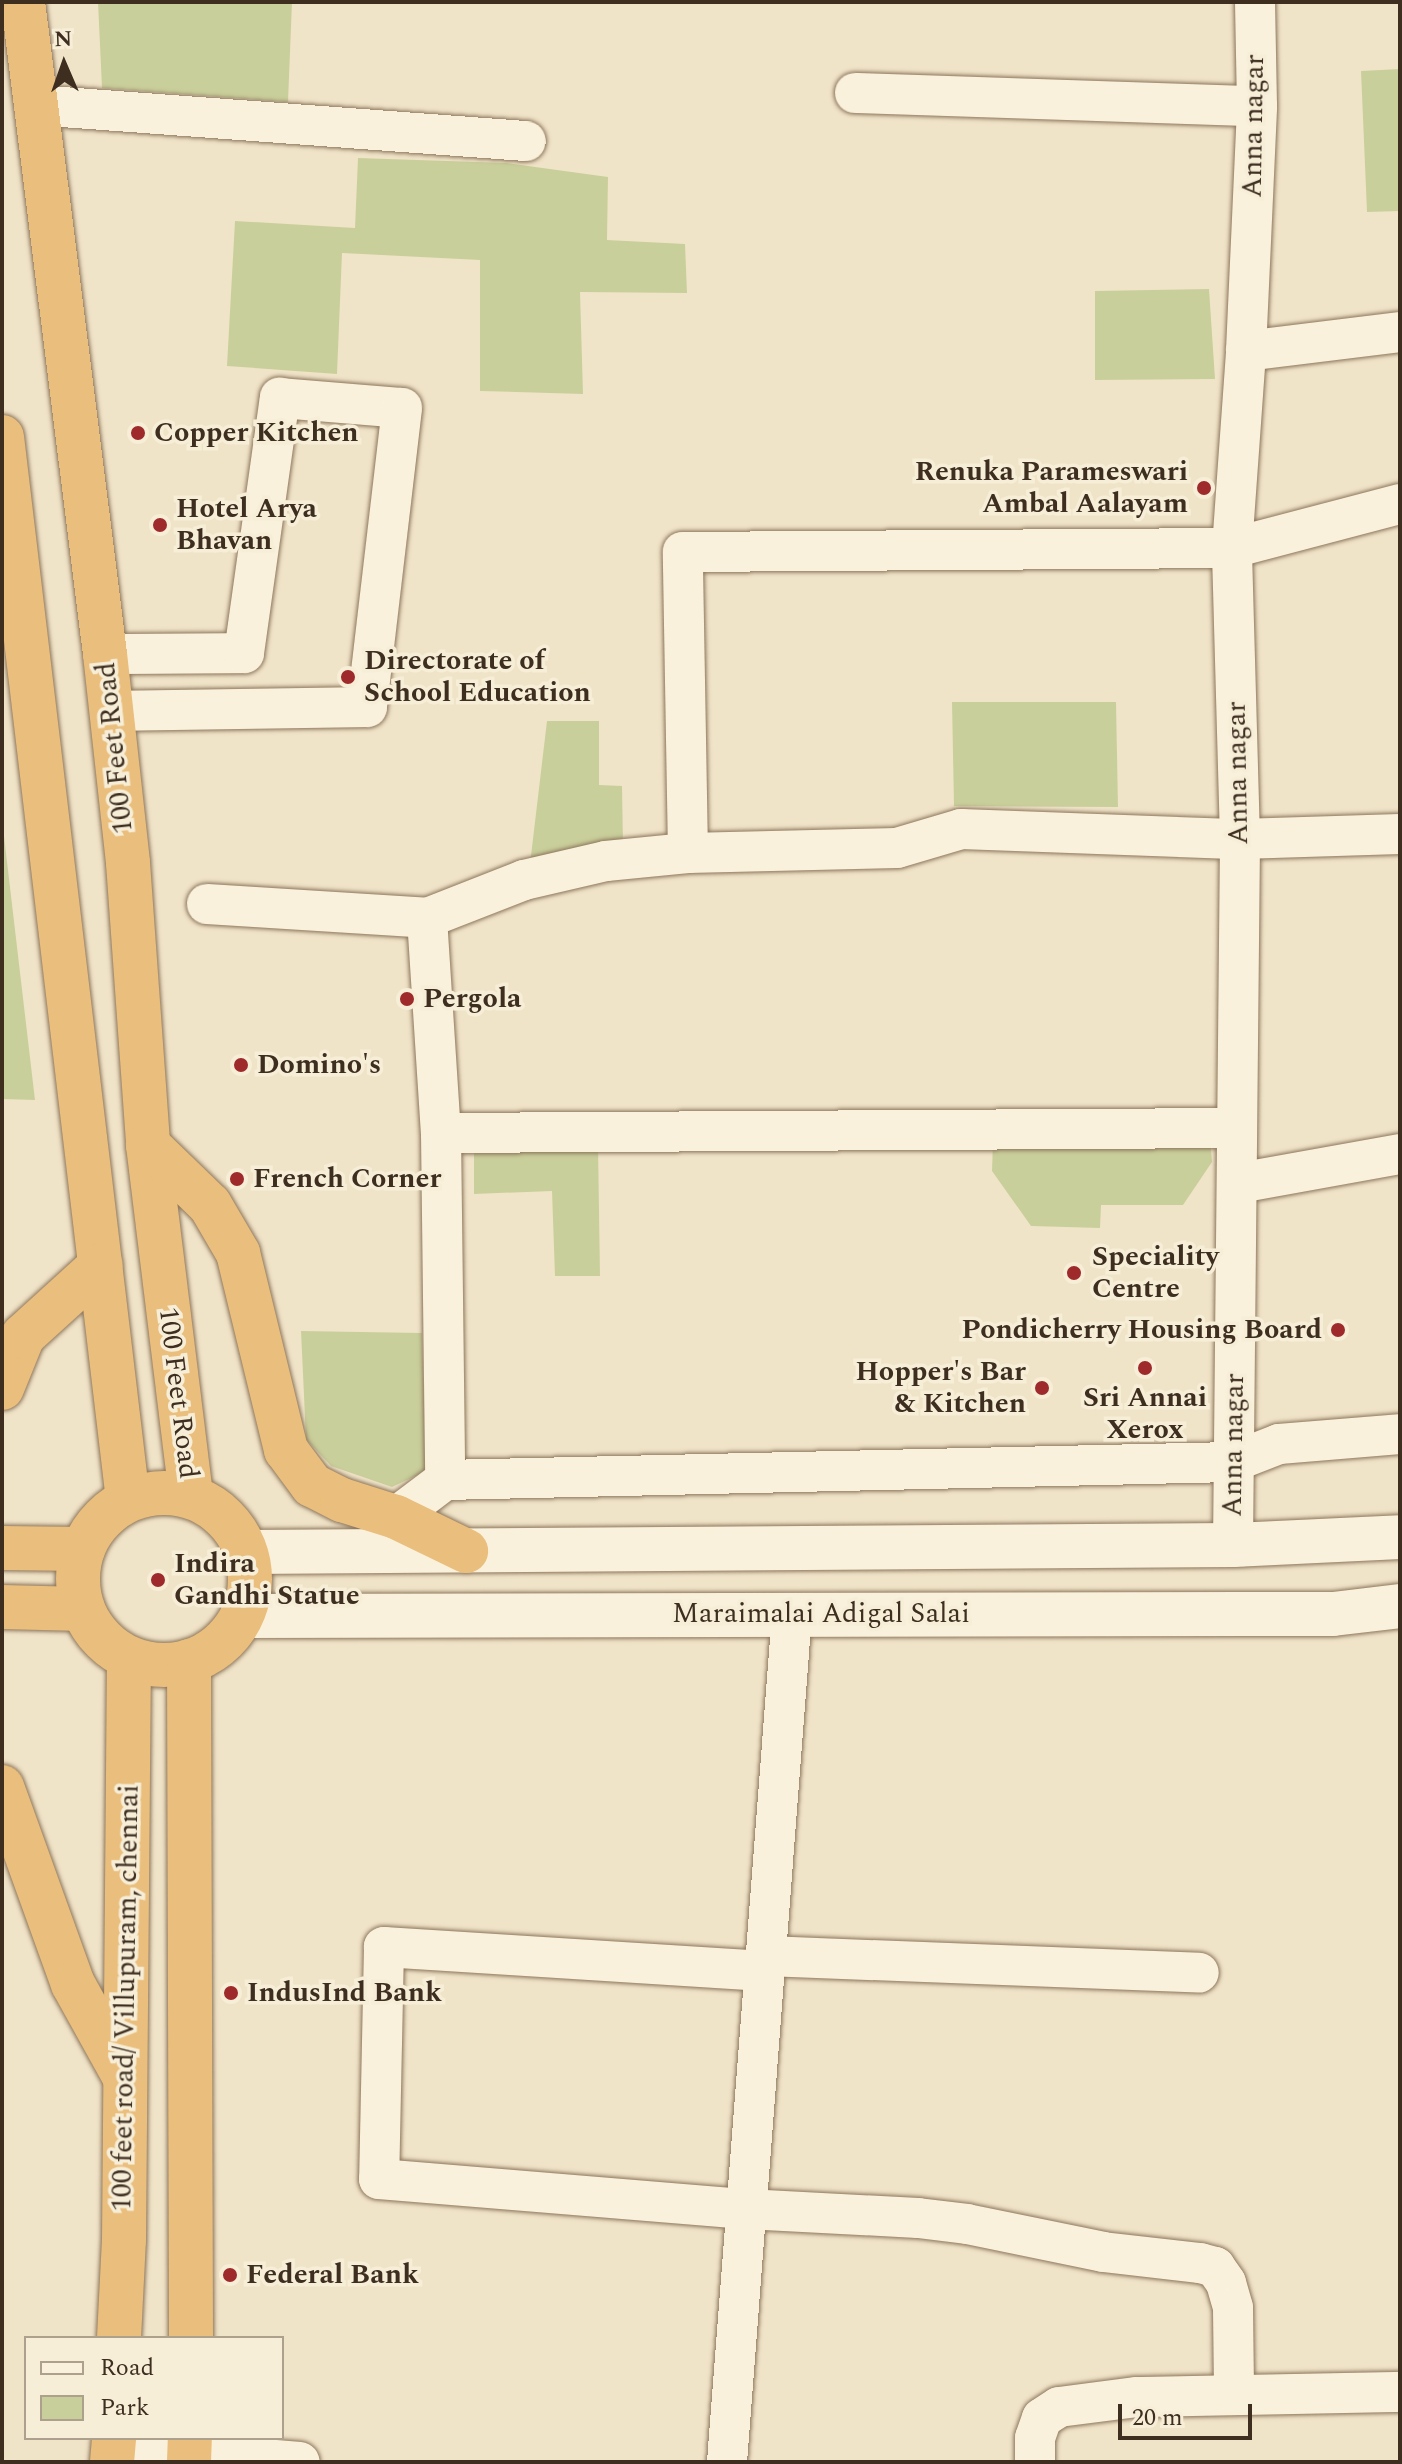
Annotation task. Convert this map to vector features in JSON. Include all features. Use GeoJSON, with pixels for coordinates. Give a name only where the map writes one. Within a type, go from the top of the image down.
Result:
{"type":"FeatureCollection","features":[{"type":"Feature","properties":{"kind":"highway","name":"100 Feet Road"},"geometry":{"type":"LineString","coordinates":[[23,2],[105,654],[128,863],[148,1145],[191,1496]]}},
{"type":"Feature","properties":{"kind":"highway"},"geometry":{"type":"LineString","coordinates":[[2,437],[128,1500]]}},
{"type":"Feature","properties":{"kind":"highway"},"geometry":{"type":"LineString","coordinates":[[148,1145],[210,1205],[238,1253],[286,1450],[312,1485],[342,1500],[396,1517],[466,1551]]}},
{"type":"Feature","properties":{"kind":"highway"},"geometry":{"type":"LineString","coordinates":[[2,1388],[23,1336],[101,1265]]}},
{"type":"Feature","properties":{"kind":"highway"},"geometry":{"type":"LineString","coordinates":[[159,1493],[191,1496],[226,1518],[247,1552],[251,1574],[250,1596],[242,1616],[220,1644],[189,1661],[169,1665],[129,1658],[109,1646],[93,1629],[83,1609],[77,1589],[83,1549],[93,1529],[108,1512],[128,1500],[159,1493]]}},
{"type":"Feature","properties":{"kind":"highway"},"geometry":{"type":"LineString","coordinates":[[2,1548],[83,1549]]}},
{"type":"Feature","properties":{"kind":"highway"},"geometry":{"type":"LineString","coordinates":[[2,1607],[83,1609]]}},
{"type":"Feature","properties":{"kind":"highway","name":"100 feet road/ Villupuram, chennai"},"geometry":{"type":"LineString","coordinates":[[119,2336],[129,1658]]}},
{"type":"Feature","properties":{"kind":"highway"},"geometry":{"type":"LineString","coordinates":[[189,1661],[191,2336]]}},
{"type":"Feature","properties":{"kind":"highway"},"geometry":{"type":"LineString","coordinates":[[2,1787],[73,1984],[125,2078]]}},
{"type":"Feature","properties":{"kind":"highway"},"geometry":{"type":"LineString","coordinates":[[112,2462],[114,2440]]}},
{"type":"Feature","properties":{"kind":"main road"},"geometry":{"type":"LineString","coordinates":[[247,1552],[1233,1545],[1400,1537]]}},
{"type":"Feature","properties":{"kind":"main road","name":"Maraimalai Adigal Salai"},"geometry":{"type":"LineString","coordinates":[[242,1616],[1333,1614],[1400,1606]]}},
{"type":"Feature","properties":{"kind":"street","name":"Anna nagar"},"geometry":{"type":"LineString","coordinates":[[1233,1545],[1239,1183],[1240,839],[1232,548],[1246,351],[1257,106],[1255,2]]}},
{"type":"Feature","properties":{"kind":"street"},"geometry":{"type":"LineString","coordinates":[[855,93],[1257,106]]}},
{"type":"Feature","properties":{"kind":"street"},"geometry":{"type":"LineString","coordinates":[[35,105],[526,141]]}},
{"type":"Feature","properties":{"kind":"street"},"geometry":{"type":"LineString","coordinates":[[1246,351],[1400,332]]}},
{"type":"Feature","properties":{"kind":"street"},"geometry":{"type":"LineString","coordinates":[[105,654],[244,653],[280,398],[402,408],[367,707],[111,711]]}},
{"type":"Feature","properties":{"kind":"street"},"geometry":{"type":"LineString","coordinates":[[688,853],[683,552],[1232,548],[1400,504]]}},
{"type":"Feature","properties":{"kind":"street"},"geometry":{"type":"LineString","coordinates":[[207,904],[427,918],[524,880],[606,861],[688,853],[897,848],[961,829],[1240,839],[1400,834]]}},
{"type":"Feature","properties":{"kind":"street"},"geometry":{"type":"LineString","coordinates":[[427,918],[441,1133],[445,1480]]}},
{"type":"Feature","properties":{"kind":"street"},"geometry":{"type":"LineString","coordinates":[[441,1133],[1237,1128]]}},
{"type":"Feature","properties":{"kind":"street"},"geometry":{"type":"LineString","coordinates":[[1239,1183],[1400,1154]]}},
{"type":"Feature","properties":{"kind":"street"},"geometry":{"type":"LineString","coordinates":[[396,1517],[445,1480],[1233,1462],[1279,1444],[1400,1434]]}},
{"type":"Feature","properties":{"kind":"street"},"geometry":{"type":"LineString","coordinates":[[727,2462],[792,1614]]}},
{"type":"Feature","properties":{"kind":"street"},"geometry":{"type":"LineString","coordinates":[[1199,1973],[765,1963],[384,1947],[379,2179],[967,2224],[1103,2252],[1215,2267],[1226,2283],[1233,2308],[1234,2395]]}},
{"type":"Feature","properties":{"kind":"street"},"geometry":{"type":"LineString","coordinates":[[1035,2462],[1035,2438],[1042,2418],[1059,2407],[1137,2397],[1400,2392]]}},
{"type":"Feature","properties":{"kind":"street"},"geometry":{"type":"LineString","coordinates":[[112,2462],[189,2451],[300,2462]]}},
{"type":"Feature","properties":{"kind":"green space"},"geometry":{"type":"Polygon","coordinates":[[[98,2],[292,2],[288,102],[102,88],[98,2]]]}},
{"type":"Feature","properties":{"kind":"green space"},"geometry":{"type":"Polygon","coordinates":[[[1400,69],[1400,211],[1367,212],[1361,71],[1400,69]]]}},
{"type":"Feature","properties":{"kind":"green space"},"geometry":{"type":"Polygon","coordinates":[[[358,158],[506,163],[608,177],[607,240],[685,244],[687,293],[580,292],[583,394],[480,391],[480,260],[342,253],[337,374],[227,366],[235,221],[355,228],[358,158]]]}},
{"type":"Feature","properties":{"kind":"green space"},"geometry":{"type":"Polygon","coordinates":[[[1209,289],[1215,379],[1095,380],[1095,291],[1209,289]]]}},
{"type":"Feature","properties":{"kind":"green space"},"geometry":{"type":"Polygon","coordinates":[[[952,702],[1116,702],[1118,807],[954,806],[952,702]]]}},
{"type":"Feature","properties":{"kind":"green space"},"geometry":{"type":"Polygon","coordinates":[[[547,721],[599,721],[599,785],[622,786],[623,845],[530,864],[547,721]]]}},
{"type":"Feature","properties":{"kind":"green space"},"geometry":{"type":"Polygon","coordinates":[[[2,819],[35,1100],[2,1099],[2,819]]]}},
{"type":"Feature","properties":{"kind":"green space"},"geometry":{"type":"Polygon","coordinates":[[[1210,1137],[1212,1162],[1183,1205],[1101,1205],[1100,1228],[1031,1226],[992,1171],[993,1141],[1210,1137]]]}},
{"type":"Feature","properties":{"kind":"green space"},"geometry":{"type":"Polygon","coordinates":[[[598,1144],[600,1276],[555,1276],[552,1191],[474,1194],[474,1146],[598,1144]]]}},
{"type":"Feature","properties":{"kind":"green space"},"geometry":{"type":"Polygon","coordinates":[[[301,1331],[422,1333],[426,1471],[392,1487],[331,1466],[306,1439],[301,1331]]]}},
{"type":"Feature","properties":{"kind":"place","name":"Copper Kitchen"},"geometry":{"type":"Point","coordinates":[138,433]}},
{"type":"Feature","properties":{"kind":"place","name":"Renuka Parameswari Ambal Aalayam"},"geometry":{"type":"Point","coordinates":[1204,488]}},
{"type":"Feature","properties":{"kind":"place","name":"Hotel Arya Bhavan"},"geometry":{"type":"Point","coordinates":[160,525]}},
{"type":"Feature","properties":{"kind":"place","name":"Directorate of School Education"},"geometry":{"type":"Point","coordinates":[348,677]}},
{"type":"Feature","properties":{"kind":"place","name":"Pergola"},"geometry":{"type":"Point","coordinates":[407,999]}},
{"type":"Feature","properties":{"kind":"place","name":"Domino's"},"geometry":{"type":"Point","coordinates":[241,1065]}},
{"type":"Feature","properties":{"kind":"place","name":"French Corner"},"geometry":{"type":"Point","coordinates":[237,1179]}},
{"type":"Feature","properties":{"kind":"place","name":"Speciality Centre"},"geometry":{"type":"Point","coordinates":[1074,1273]}},
{"type":"Feature","properties":{"kind":"place","name":"Pondicherry Housing Board"},"geometry":{"type":"Point","coordinates":[1338,1330]}},
{"type":"Feature","properties":{"kind":"place","name":"Sri Annai Xerox"},"geometry":{"type":"Point","coordinates":[1145,1368]}},
{"type":"Feature","properties":{"kind":"place","name":"Hopper's Bar & Kitchen"},"geometry":{"type":"Point","coordinates":[1042,1388]}},
{"type":"Feature","properties":{"kind":"place","name":"Indira Gandhi Statue"},"geometry":{"type":"Point","coordinates":[158,1580]}},
{"type":"Feature","properties":{"kind":"place","name":"IndusInd Bank"},"geometry":{"type":"Point","coordinates":[231,1993]}},
{"type":"Feature","properties":{"kind":"place","name":"Federal Bank"},"geometry":{"type":"Point","coordinates":[230,2275]}}]}
